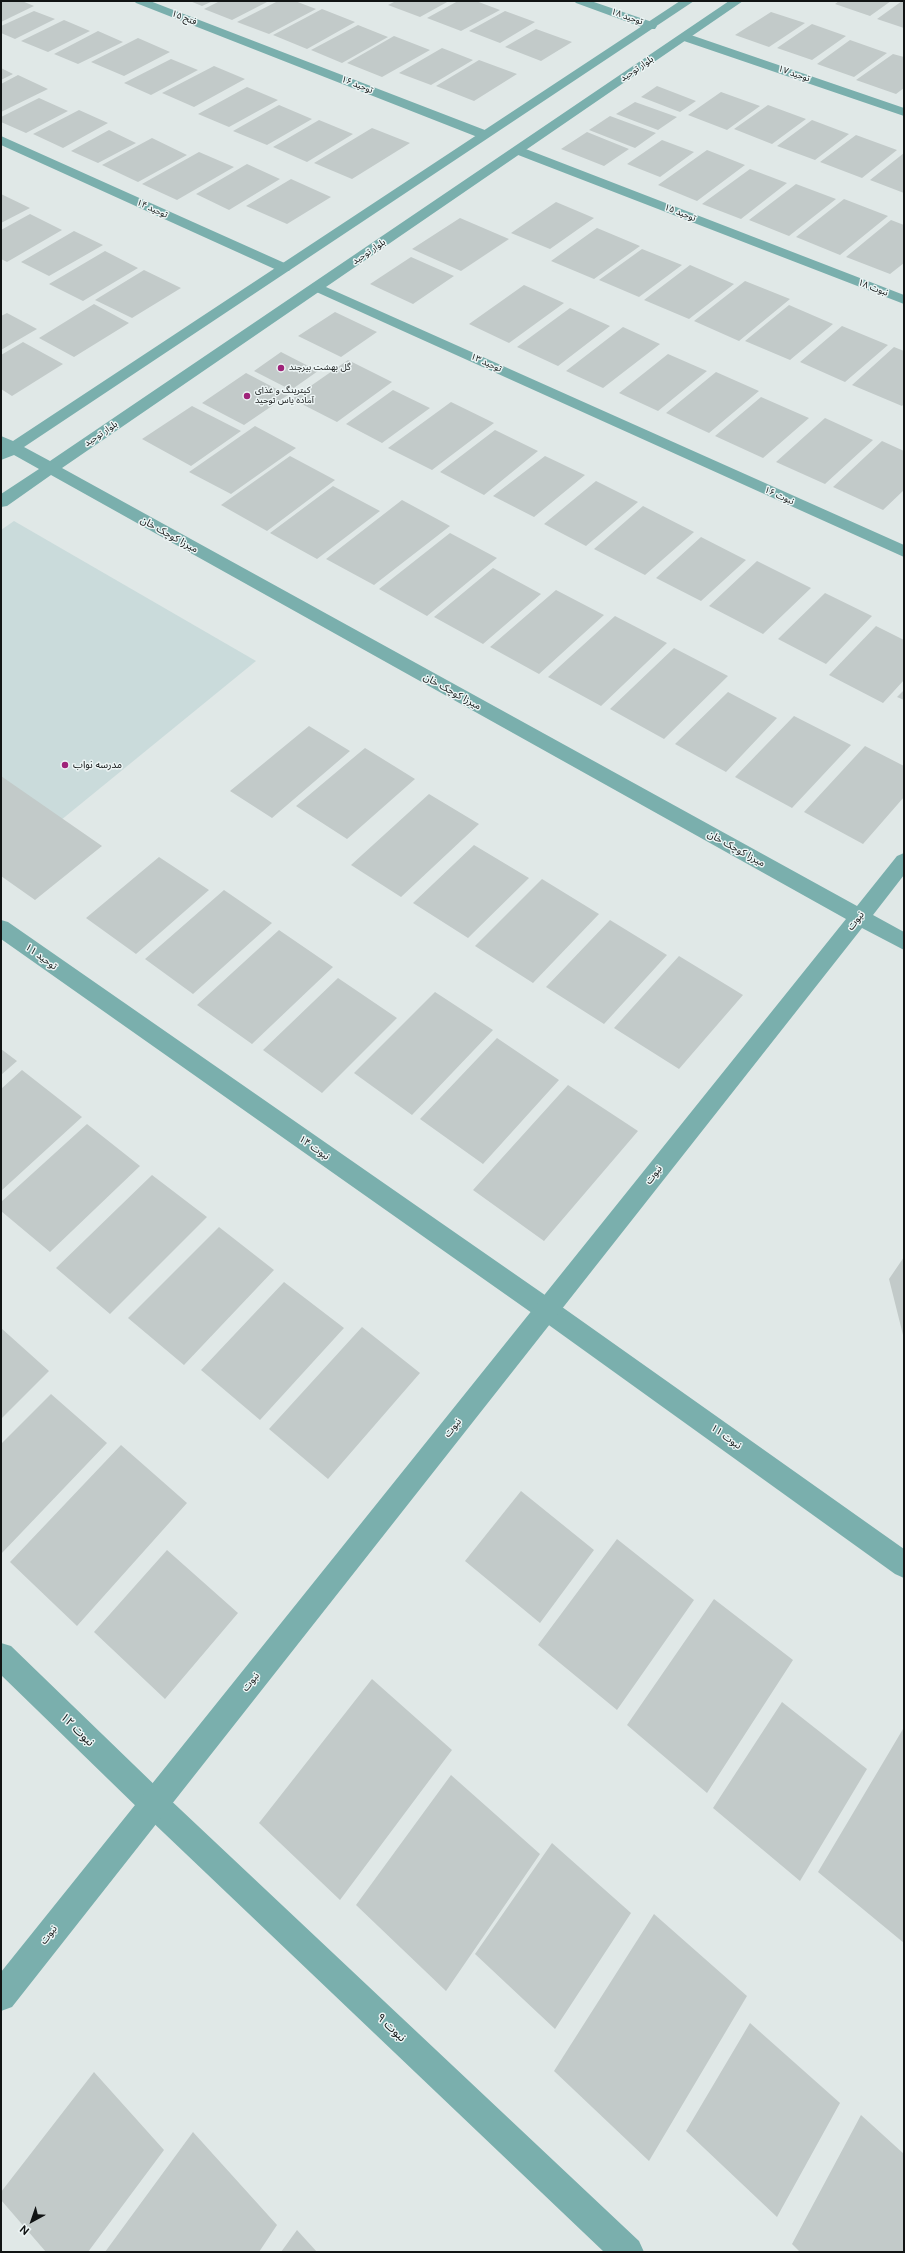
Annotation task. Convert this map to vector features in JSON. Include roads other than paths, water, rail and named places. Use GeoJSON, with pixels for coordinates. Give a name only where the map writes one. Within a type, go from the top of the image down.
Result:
{"type":"FeatureCollection","features":[{"type":"Feature","properties":{"kind":"street","name":"فتح ۱۵"},"geometry":{"type":"LineString","coordinates":[[140,1],[228,36]]}},
{"type":"Feature","properties":{"kind":"street","name":"توحید ۱۸"},"geometry":{"type":"LineString","coordinates":[[580,1],[651,26]]}},
{"type":"Feature","properties":{"kind":"street"},"geometry":{"type":"LineString","coordinates":[[5,448],[284,268],[688,1]]}},
{"type":"Feature","properties":{"kind":"street","name":"بلوار توحید"},"geometry":{"type":"LineString","coordinates":[[1,502],[737,1]]}},
{"type":"Feature","properties":{"kind":"street","name":"توحید ۱۶"},"geometry":{"type":"LineString","coordinates":[[228,36],[485,135]]}},
{"type":"Feature","properties":{"kind":"street","name":"توحید ۱۷"},"geometry":{"type":"LineString","coordinates":[[684,37],[904,112]]}},
{"type":"Feature","properties":{"kind":"street","name":"توحید ۱۴"},"geometry":{"type":"LineString","coordinates":[[1,140],[284,268]]}},
{"type":"Feature","properties":{"kind":"street","name":"توحید ۱۵"},"geometry":{"type":"LineString","coordinates":[[518,150],[842,276]]}},
{"type":"Feature","properties":{"kind":"street","name":"نبوت ۱۸"},"geometry":{"type":"LineString","coordinates":[[842,276],[904,300]]}},
{"type":"Feature","properties":{"kind":"street","name":"توحید ۱۳"},"geometry":{"type":"LineString","coordinates":[[318,287],[655,440]]}},
{"type":"Feature","properties":{"kind":"street","name":"نبوت ۱۶"},"geometry":{"type":"LineString","coordinates":[[655,440],[904,552]]}},
{"type":"Feature","properties":{"kind":"street","name":"میرزا کوچک خان"},"geometry":{"type":"LineString","coordinates":[[5,448],[50,469],[904,942]]}},
{"type":"Feature","properties":{"kind":"street","name":"نبوت"},"geometry":{"type":"LineString","coordinates":[[1,1996],[904,860]]}},
{"type":"Feature","properties":{"kind":"street","name":"توحید ۱۱"},"geometry":{"type":"LineString","coordinates":[[1,928],[81,986]]}},
{"type":"Feature","properties":{"kind":"street","name":"نبوت ۱۴"},"geometry":{"type":"LineString","coordinates":[[81,986],[547,1310]]}},
{"type":"Feature","properties":{"kind":"street","name":"نبوت ۱۱"},"geometry":{"type":"LineString","coordinates":[[547,1310],[904,1564]]}},
{"type":"Feature","properties":{"kind":"street","name":"نبوت ۱۲"},"geometry":{"type":"LineString","coordinates":[[1,1656],[154,1804]]}},
{"type":"Feature","properties":{"kind":"street","name":"نبوت ۹"},"geometry":{"type":"LineString","coordinates":[[154,1804],[628,2252]]}},
{"type":"Feature","properties":{"kind":"place","name":"گل بهشت بیرجند"},"geometry":{"type":"Point","coordinates":[281,368]}},
{"type":"Feature","properties":{"kind":"place","name":"کیترینگ و غذای آماده یاس توحید"},"geometry":{"type":"Point","coordinates":[247,396]}},
{"type":"Feature","properties":{"kind":"place","name":"مدرسه نواب"},"geometry":{"type":"Point","coordinates":[65,765]}}]}
